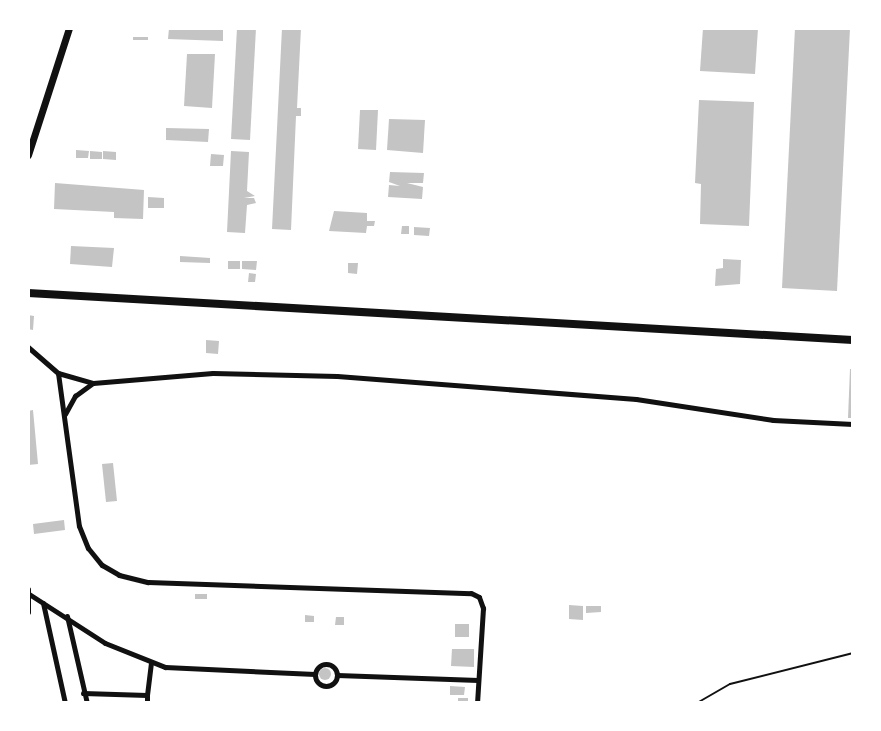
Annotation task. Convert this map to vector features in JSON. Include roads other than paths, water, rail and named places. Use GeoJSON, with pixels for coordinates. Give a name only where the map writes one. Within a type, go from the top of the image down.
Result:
{"type":"FeatureCollection","features":[{"type":"Feature","properties":{"kind":"main road"},"geometry":{"type":"LineString","coordinates":[[28,155],[69,28]]}},
{"type":"Feature","properties":{"kind":"main road"},"geometry":{"type":"LineString","coordinates":[[28,293],[853,340]]}},
{"type":"Feature","properties":{"kind":"street"},"geometry":{"type":"LineString","coordinates":[[28,346],[58,373],[93,383],[214,373],[364,378],[636,399],[773,420],[853,424]]}},
{"type":"Feature","properties":{"kind":"street"},"geometry":{"type":"LineString","coordinates":[[58,373],[79,526],[88,548],[102,565],[119,575],[148,582],[471,593],[480,597],[483,608],[477,703]]}},
{"type":"Feature","properties":{"kind":"street"},"geometry":{"type":"LineString","coordinates":[[65,415],[75,396],[93,383]]}},
{"type":"Feature","properties":{"kind":"street"},"geometry":{"type":"LineString","coordinates":[[28,589],[28,612]]}},
{"type":"Feature","properties":{"kind":"street"},"geometry":{"type":"LineString","coordinates":[[29,594],[106,643],[151,663],[187,670],[315,674],[326,664],[337,675],[478,680]]}},
{"type":"Feature","properties":{"kind":"street"},"geometry":{"type":"LineString","coordinates":[[43,603],[65,703]]}},
{"type":"Feature","properties":{"kind":"street"},"geometry":{"type":"LineString","coordinates":[[67,616],[87,703]]}},
{"type":"Feature","properties":{"kind":"street"},"geometry":{"type":"LineString","coordinates":[[147,703],[151,663]]}},
{"type":"Feature","properties":{"kind":"street"},"geometry":{"type":"LineString","coordinates":[[315,674],[317,681],[327,685],[337,675]]}},
{"type":"Feature","properties":{"kind":"street"},"geometry":{"type":"LineString","coordinates":[[83,693],[147,695]]}}]}
